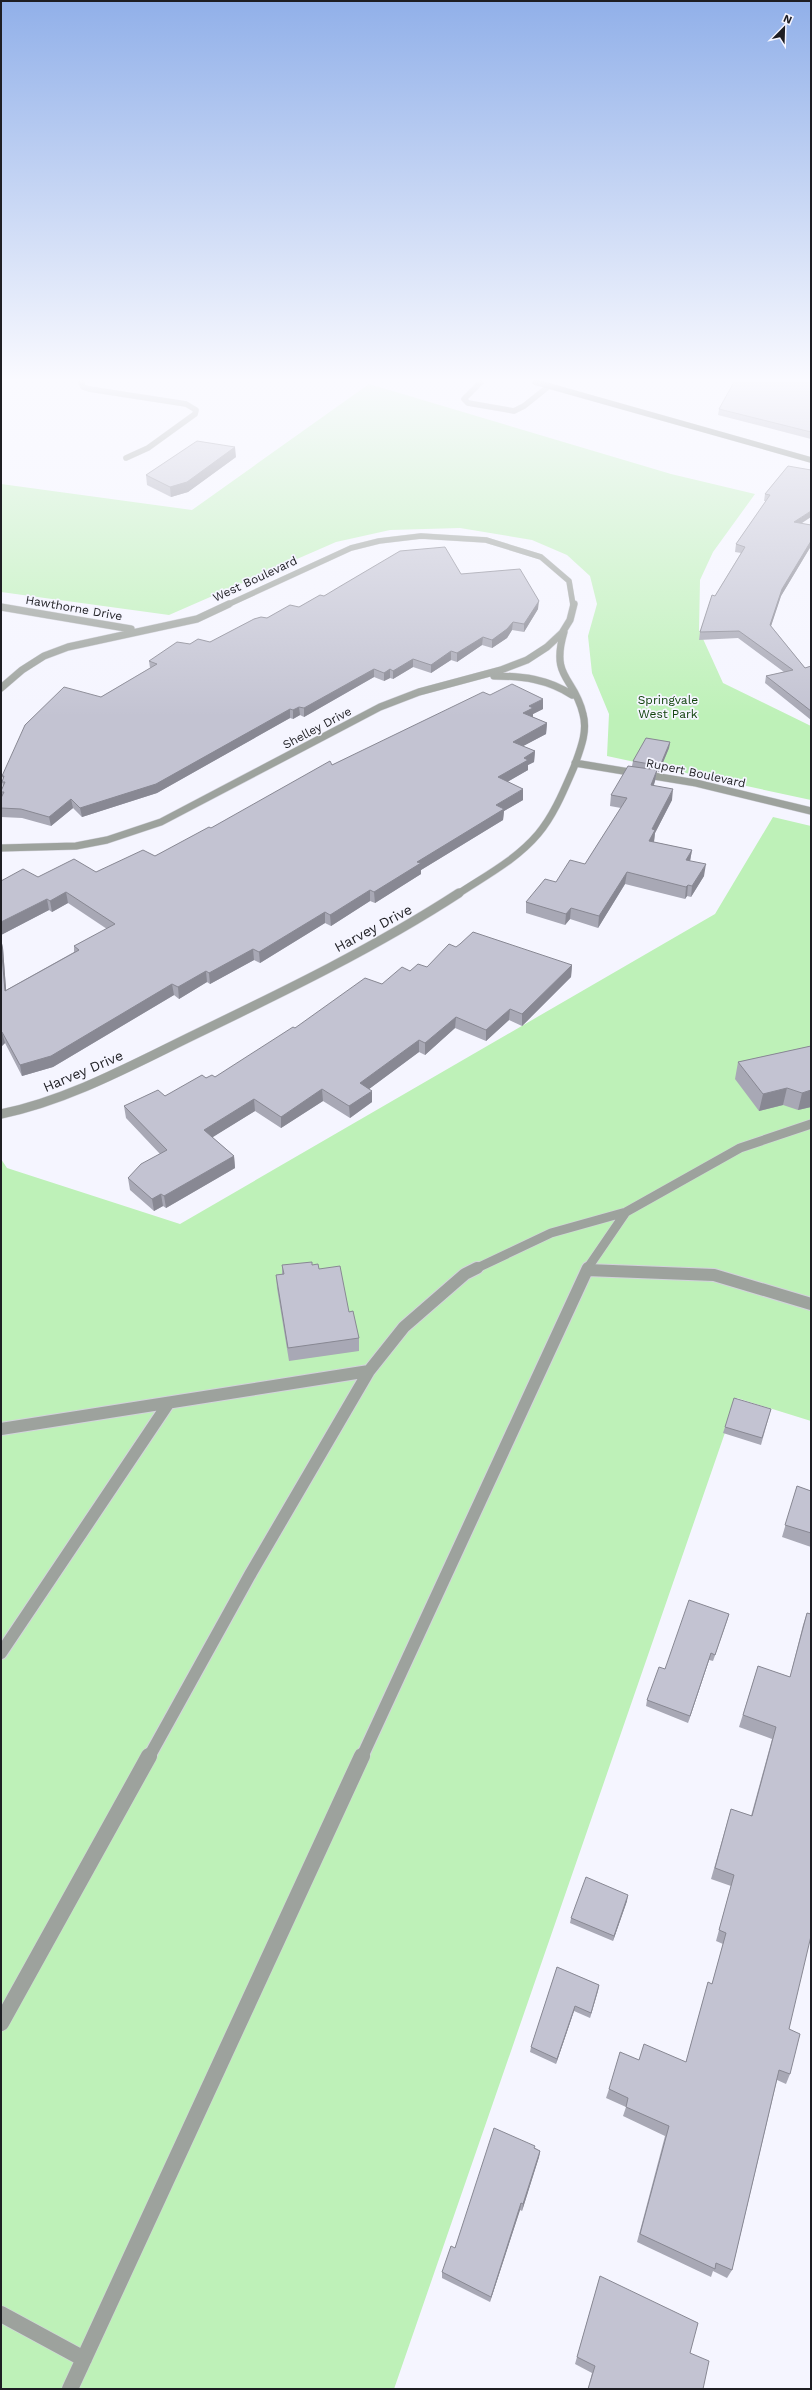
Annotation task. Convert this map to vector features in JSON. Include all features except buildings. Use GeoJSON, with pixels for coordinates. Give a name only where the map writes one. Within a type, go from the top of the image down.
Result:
{"type":"FeatureCollection","features":[{"type":"Feature","properties":{"kind":"street","name":"West Boulevard"},"geometry":{"type":"LineString","coordinates":[[1,688],[12,676],[27,665],[53,652],[91,639],[176,625],[197,619],[331,556],[379,541],[421,536],[465,537],[506,544],[524,550],[550,563]]}},
{"type":"Feature","properties":{"kind":"street","name":"Shelley Drive"},"geometry":{"type":"LineString","coordinates":[[1,848],[76,846],[135,832],[161,822],[380,707],[419,692],[473,679],[501,670],[532,656],[555,640],[566,626],[573,611],[573,595],[569,582],[550,563]]}},
{"type":"Feature","properties":{"kind":"street","name":"Hawthorne Drive"},"geometry":{"type":"LineString","coordinates":[[1,607],[143,630]]}},
{"type":"Feature","properties":{"kind":"street","name":"Harvey Drive"},"geometry":{"type":"LineString","coordinates":[[1,1114],[33,1107],[64,1095],[187,1039],[364,948],[454,898],[518,854],[534,839],[550,817],[575,763],[585,727],[583,713],[565,681],[559,658],[561,642],[566,626]]}},
{"type":"Feature","properties":{"kind":"street"},"geometry":{"type":"LineString","coordinates":[[473,679],[504,675],[528,677],[556,685],[577,700]]}},
{"type":"Feature","properties":{"kind":"street","name":"Rupert Boulevard"},"geometry":{"type":"LineString","coordinates":[[575,763],[696,783],[811,811]]}},
{"type":"Feature","properties":{"kind":"street"},"geometry":{"type":"LineString","coordinates":[[1,2023],[250,1573],[369,1371],[404,1327],[465,1274],[551,1233],[626,1212],[740,1148],[811,1124]]}},
{"type":"Feature","properties":{"kind":"street"},"geometry":{"type":"LineString","coordinates":[[70,2389],[587,1270],[626,1212]]}},
{"type":"Feature","properties":{"kind":"street"},"geometry":{"type":"LineString","coordinates":[[587,1270],[714,1275],[811,1304]]}},
{"type":"Feature","properties":{"kind":"street"},"geometry":{"type":"LineString","coordinates":[[1,1429],[168,1404],[369,1371]]}},
{"type":"Feature","properties":{"kind":"street"},"geometry":{"type":"LineString","coordinates":[[1,1653],[168,1404]]}},
{"type":"Feature","properties":{"kind":"street"},"geometry":{"type":"LineString","coordinates":[[1,2314],[84,2359]]}},
{"type":"Feature","properties":{"kind":"green space","name":"Springvale West Park"},"geometry":{"type":"Polygon","coordinates":[[[1,494],[71,494],[192,510],[215,494],[755,494],[713,552],[700,580],[699,630],[723,683],[811,726],[811,800],[607,756],[609,714],[592,673],[588,636],[597,604],[590,576],[567,555],[532,540],[460,528],[390,530],[336,542],[169,615],[1,592],[1,494]]]}},
{"type":"Feature","properties":{"kind":"green space"},"geometry":{"type":"Polygon","coordinates":[[[773,817],[811,826],[811,1421],[737,1398],[394,2389],[1,2389],[1,1159],[7,1168],[180,1224],[715,914],[773,817]]]}}]}
